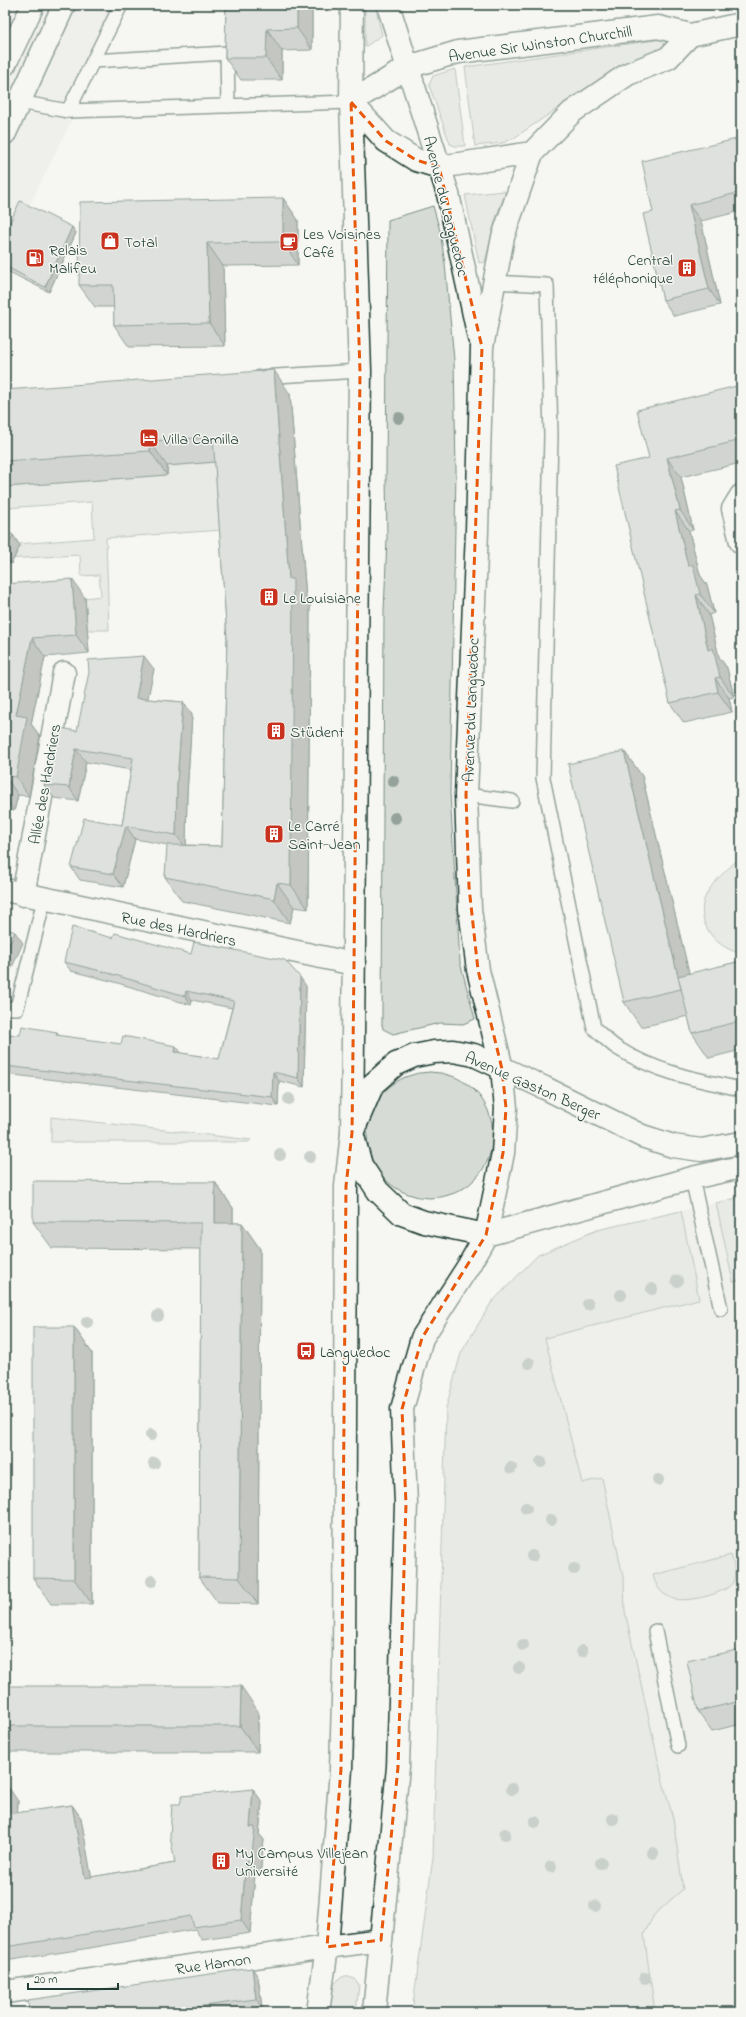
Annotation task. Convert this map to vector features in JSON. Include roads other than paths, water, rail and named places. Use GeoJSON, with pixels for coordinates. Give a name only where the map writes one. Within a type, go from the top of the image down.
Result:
{"type":"FeatureCollection","features":[{"type":"Feature","properties":{"kind":"main road"},"geometry":{"type":"LineString","coordinates":[[5,64],[34,5]]}},
{"type":"Feature","properties":{"kind":"main road"},"geometry":{"type":"LineString","coordinates":[[5,133],[64,5]]}},
{"type":"Feature","properties":{"kind":"main road"},"geometry":{"type":"LineString","coordinates":[[318,2012],[327,1947],[341,1769],[344,1665],[346,1186],[352,1133],[360,371],[351,102],[352,5]]}},
{"type":"Feature","properties":{"kind":"main road","name":"Avenue du Languedoc"},"geometry":{"type":"LineString","coordinates":[[388,5],[448,194],[482,347]]}},
{"type":"Feature","properties":{"kind":"main road","name":"Avenue Sir Winston Churchill"},"geometry":{"type":"LineString","coordinates":[[351,102],[408,67],[471,50],[592,37],[658,27],[690,35],[741,24]]}},
{"type":"Feature","properties":{"kind":"main road"},"geometry":{"type":"LineString","coordinates":[[351,102],[386,141],[416,160],[439,167],[474,163],[532,153],[572,112],[628,74],[668,58],[690,35]]}},
{"type":"Feature","properties":{"kind":"main road","name":"Avenue du Languedoc"},"geometry":{"type":"LineString","coordinates":[[374,2012],[398,1768],[406,1504],[402,1409],[422,1338],[470,1265],[486,1235],[503,1153],[506,1108],[502,1069],[478,970],[470,909],[466,795],[477,531],[482,347],[493,282],[503,237],[532,153]]}},
{"type":"Feature","properties":{"kind":"main road"},"geometry":{"type":"LineString","coordinates":[[741,496],[733,509],[741,542]]}},
{"type":"Feature","properties":{"kind":"main road","name":"Allée des Hardriers"},"geometry":{"type":"LineString","coordinates":[[24,895],[64,674]]}},
{"type":"Feature","properties":{"kind":"main road","name":"Rue des Hardriers"},"geometry":{"type":"LineString","coordinates":[[24,895],[354,964]]}},
{"type":"Feature","properties":{"kind":"main road","name":"Avenue Gaston Berger"},"geometry":{"type":"LineString","coordinates":[[352,1133],[373,1084],[396,1064],[434,1052],[453,1051],[474,1055],[540,1085],[642,1136],[674,1146],[701,1150],[741,1142]]}},
{"type":"Feature","properties":{"kind":"main road"},"geometry":{"type":"LineString","coordinates":[[352,1133],[361,1165],[378,1191],[402,1214],[424,1222],[486,1235],[692,1178],[741,1166]]}},
{"type":"Feature","properties":{"kind":"main road","name":"Rue Hamon"},"geometry":{"type":"LineString","coordinates":[[5,1992],[381,1940]]}},
{"type":"Feature","properties":{"kind":"lane"},"geometry":{"type":"LineString","coordinates":[[68,111],[121,5]]}},
{"type":"Feature","properties":{"kind":"lane"},"geometry":{"type":"LineString","coordinates":[[228,39],[228,106]]}},
{"type":"Feature","properties":{"kind":"lane"},"geometry":{"type":"LineString","coordinates":[[94,61],[228,53]]}},
{"type":"Feature","properties":{"kind":"lane"},"geometry":{"type":"LineString","coordinates":[[18,102],[68,111],[351,102]]}},
{"type":"Feature","properties":{"kind":"lane"},"geometry":{"type":"LineString","coordinates":[[493,282],[547,285],[551,435],[543,778],[594,1028],[615,1047],[644,1063],[680,1076],[741,1089]]}},
{"type":"Feature","properties":{"kind":"lane"},"geometry":{"type":"LineString","coordinates":[[248,377],[360,371]]}},
{"type":"Feature","properties":{"kind":"lane"},"geometry":{"type":"LineString","coordinates":[[466,795],[512,801]]}},
{"type":"Feature","properties":{"kind":"lane"},"geometry":{"type":"LineString","coordinates":[[5,1008],[18,1008],[24,895]]}},
{"type":"Feature","properties":{"kind":"lane"},"geometry":{"type":"LineString","coordinates":[[692,1178],[721,1309]]}},
{"type":"Feature","properties":{"kind":"lane"},"geometry":{"type":"LineString","coordinates":[[655,1631],[678,1746]]}},
{"type":"Feature","properties":{"kind":"place","name":"Total"},"geometry":{"type":"Point","coordinates":[110,241]}},
{"type":"Feature","properties":{"kind":"place","name":"Les Voisines Café"},"geometry":{"type":"Point","coordinates":[289,242]}},
{"type":"Feature","properties":{"kind":"place","name":"Relais Malifeu"},"geometry":{"type":"Point","coordinates":[35,258]}},
{"type":"Feature","properties":{"kind":"place","name":"Central téléphonique"},"geometry":{"type":"Point","coordinates":[687,268]}},
{"type":"Feature","properties":{"kind":"place","name":"Villa Camilla"},"geometry":{"type":"Point","coordinates":[149,438]}},
{"type":"Feature","properties":{"kind":"place","name":"Le Louisiane"},"geometry":{"type":"Point","coordinates":[269,597]}},
{"type":"Feature","properties":{"kind":"place","name":"Stüdent"},"geometry":{"type":"Point","coordinates":[276,731]}},
{"type":"Feature","properties":{"kind":"place","name":"Le Carré Saint-Jean"},"geometry":{"type":"Point","coordinates":[274,834]}},
{"type":"Feature","properties":{"kind":"place","name":"Languedoc"},"geometry":{"type":"Point","coordinates":[306,1351]}},
{"type":"Feature","properties":{"kind":"place","name":"My Campus Villejean Université"},"geometry":{"type":"Point","coordinates":[221,1861]}}]}
